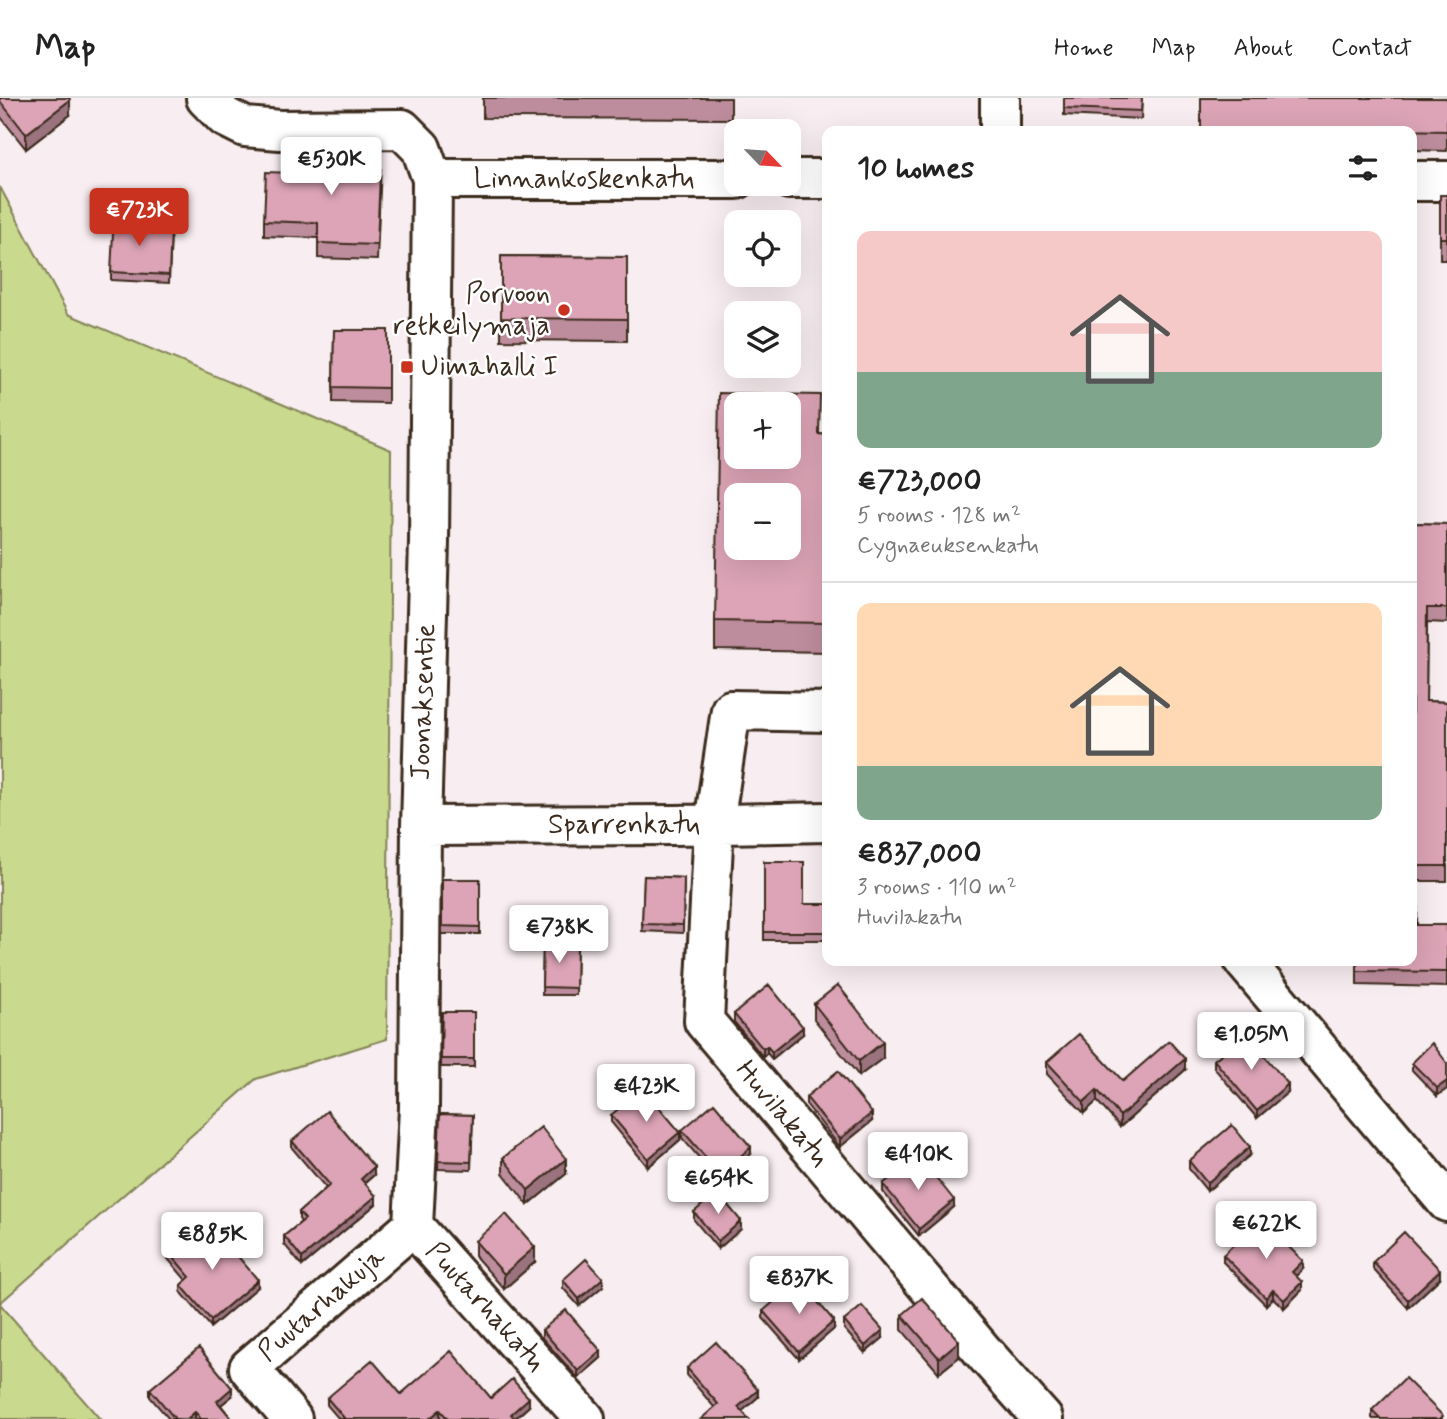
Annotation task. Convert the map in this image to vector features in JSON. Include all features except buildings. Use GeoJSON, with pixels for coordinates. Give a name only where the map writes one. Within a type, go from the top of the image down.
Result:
{"type":"FeatureCollection","features":[{"type":"Feature","properties":{"kind":"street"},"geometry":{"type":"LineString","coordinates":[[206,98],[225,117],[245,127],[280,131],[402,129],[421,149],[432,179]]}},
{"type":"Feature","properties":{"kind":"street"},"geometry":{"type":"LineString","coordinates":[[1000,98],[1000,126]]}},
{"type":"Feature","properties":{"kind":"street","name":"Linnankoskenkatu"},"geometry":{"type":"LineString","coordinates":[[432,179],[724,179]]}},
{"type":"Feature","properties":{"kind":"street","name":"Joonaksentie"},"geometry":{"type":"LineString","coordinates":[[413,1226],[419,1108],[432,179]]}},
{"type":"Feature","properties":{"kind":"street"},"geometry":{"type":"LineString","coordinates":[[802,179],[822,179]]}},
{"type":"Feature","properties":{"kind":"street"},"geometry":{"type":"LineString","coordinates":[[1417,181],[1447,181]]}},
{"type":"Feature","properties":{"kind":"street","name":"Huvilakatu"},"geometry":{"type":"LineString","coordinates":[[822,712],[731,710],[714,824],[704,1021],[1043,1419]]}},
{"type":"Feature","properties":{"kind":"street","name":"Sparrenkatu"},"geometry":{"type":"LineString","coordinates":[[421,825],[822,822]]}},
{"type":"Feature","properties":{"kind":"street"},"geometry":{"type":"LineString","coordinates":[[1248,966],[1447,1202]]}},
{"type":"Feature","properties":{"kind":"street","name":"Puutarhakuja"},"geometry":{"type":"LineString","coordinates":[[292,1419],[249,1368],[413,1226]]}},
{"type":"Feature","properties":{"kind":"street","name":"Puutarhakatu"},"geometry":{"type":"LineString","coordinates":[[413,1226],[585,1419]]}},
{"type":"Feature","properties":{"kind":"green space"},"geometry":{"type":"Polygon","coordinates":[[[0,187],[68,314],[391,450],[387,1039],[256,1079],[0,1303],[0,187]]]}},
{"type":"Feature","properties":{"kind":"green space"},"geometry":{"type":"Polygon","coordinates":[[[0,1304],[100,1419],[0,1419],[0,1304]]]}},
{"type":"Feature","properties":{"kind":"place","name":"Porvoon retkeilymaja"},"geometry":{"type":"Point","coordinates":[564,310]}},
{"type":"Feature","properties":{"kind":"place","name":"Uimahalli I"},"geometry":{"type":"Point","coordinates":[407,367]}}]}
